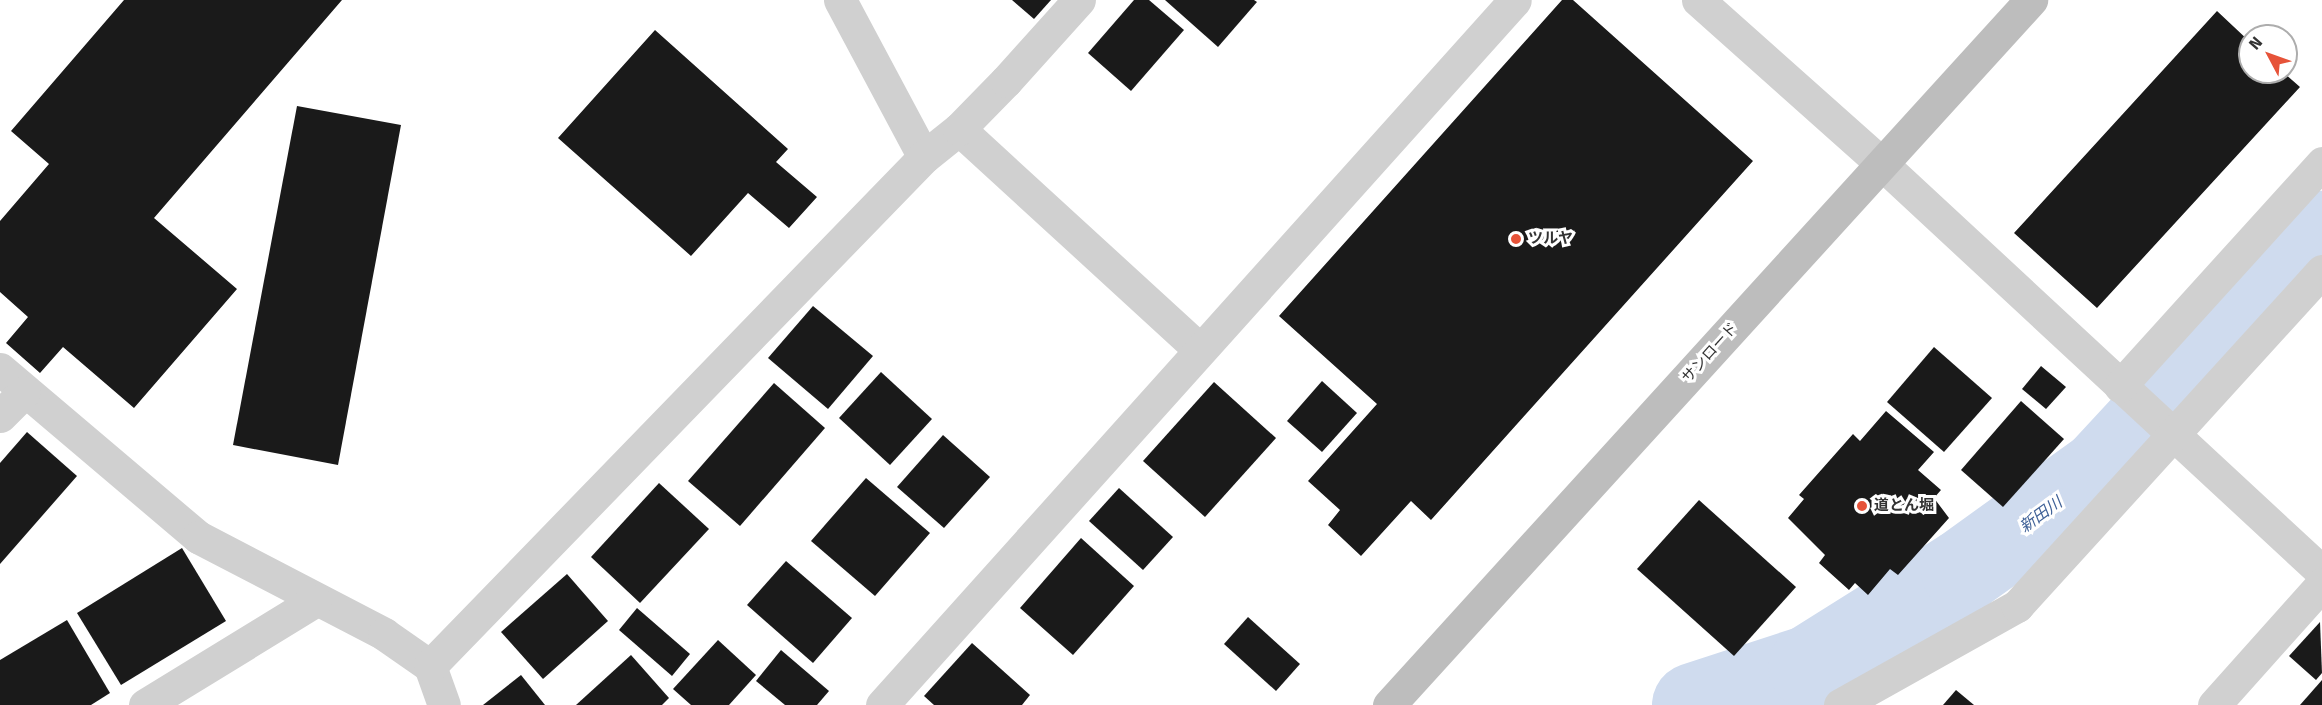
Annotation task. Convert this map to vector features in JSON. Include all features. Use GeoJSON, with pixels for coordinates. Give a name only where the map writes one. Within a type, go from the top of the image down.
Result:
{"type":"FeatureCollection","features":[{"type":"Feature","properties":{"kind":"street"},"geometry":{"type":"LineString","coordinates":[[840,0],[924,157]]}},
{"type":"Feature","properties":{"kind":"street"},"geometry":{"type":"LineString","coordinates":[[430,666],[924,157],[959,129],[1079,0]]}},
{"type":"Feature","properties":{"kind":"street"},"geometry":{"type":"LineString","coordinates":[[882,705],[1198,349],[1515,0]]}},
{"type":"Feature","properties":{"kind":"street"},"geometry":{"type":"LineString","coordinates":[[1698,0],[1882,164],[2322,572]]}},
{"type":"Feature","properties":{"kind":"street","name":"サンロード"},"geometry":{"type":"LineString","coordinates":[[1389,705],[2031,0]]}},
{"type":"Feature","properties":{"kind":"street"},"geometry":{"type":"LineString","coordinates":[[959,129],[1198,349]]}},
{"type":"Feature","properties":{"kind":"street"},"geometry":{"type":"LineString","coordinates":[[1840,705],[2017,606],[2148,410],[2322,163]]}},
{"type":"Feature","properties":{"kind":"street"},"geometry":{"type":"LineString","coordinates":[[2148,410],[2322,271]]}},
{"type":"Feature","properties":{"kind":"street"},"geometry":{"type":"LineString","coordinates":[[0,369],[24,392],[198,537],[315,601],[384,634],[430,666],[444,705]]}},
{"type":"Feature","properties":{"kind":"street"},"geometry":{"type":"LineString","coordinates":[[0,416],[24,392]]}},
{"type":"Feature","properties":{"kind":"street"},"geometry":{"type":"LineString","coordinates":[[2214,705],[2322,584]]}},
{"type":"Feature","properties":{"kind":"street"},"geometry":{"type":"LineString","coordinates":[[145,705],[315,601]]}},
{"type":"Feature","properties":{"kind":"building"},"geometry":{"type":"Polygon","coordinates":[[[124,0],[342,0],[154,218],[237,289],[134,408],[63,347],[40,373],[6,343],[28,317],[0,292],[0,221],[49,164],[11,131],[124,0]]]}},
{"type":"Feature","properties":{"kind":"building"},"geometry":{"type":"Polygon","coordinates":[[[1012,0],[1051,0],[1034,19],[1012,0]]]}},
{"type":"Feature","properties":{"kind":"building"},"geometry":{"type":"Polygon","coordinates":[[[1134,0],[1149,0],[1184,30],[1131,91],[1088,53],[1134,0]]]}},
{"type":"Feature","properties":{"kind":"building"},"geometry":{"type":"Polygon","coordinates":[[[1165,0],[1254,0],[1257,2],[1218,47],[1165,0]]]}},
{"type":"Feature","properties":{"kind":"building","name":"ツルヤ"},"geometry":{"type":"Polygon","coordinates":[[[1562,0],[1573,0],[1753,161],[1431,520],[1411,501],[1361,556],[1328,525],[1340,510],[1308,481],[1377,404],[1279,316],[1562,0]]]}},
{"type":"Feature","properties":{"kind":"building"},"geometry":{"type":"Polygon","coordinates":[[[2217,11],[2238,31],[2238,84],[2297,84],[2300,87],[2097,308],[2014,233],[2217,11]]]}},
{"type":"Feature","properties":{"kind":"building"},"geometry":{"type":"Polygon","coordinates":[[[655,30],[788,149],[776,162],[817,197],[789,228],[748,193],[691,256],[558,138],[655,30]]]}},
{"type":"Feature","properties":{"kind":"building"},"geometry":{"type":"Polygon","coordinates":[[[297,106],[401,125],[338,465],[233,445],[297,106]]]}},
{"type":"Feature","properties":{"kind":"building"},"geometry":{"type":"Polygon","coordinates":[[[813,306],[873,356],[828,409],[768,358],[813,306]]]}},
{"type":"Feature","properties":{"kind":"building"},"geometry":{"type":"Polygon","coordinates":[[[1934,347],[1992,398],[1944,452],[1887,402],[1934,347]]]}},
{"type":"Feature","properties":{"kind":"building"},"geometry":{"type":"Polygon","coordinates":[[[2041,366],[2066,387],[2046,409],[2022,389],[2041,366]]]}},
{"type":"Feature","properties":{"kind":"building"},"geometry":{"type":"Polygon","coordinates":[[[881,372],[932,419],[890,465],[839,418],[881,372]]]}},
{"type":"Feature","properties":{"kind":"building"},"geometry":{"type":"Polygon","coordinates":[[[1322,381],[1357,413],[1322,452],[1287,421],[1322,381]]]}},
{"type":"Feature","properties":{"kind":"building"},"geometry":{"type":"Polygon","coordinates":[[[1214,382],[1276,438],[1205,517],[1143,461],[1214,382]]]}},
{"type":"Feature","properties":{"kind":"building"},"geometry":{"type":"Polygon","coordinates":[[[774,383],[825,428],[740,526],[688,481],[774,383]]]}},
{"type":"Feature","properties":{"kind":"building"},"geometry":{"type":"Polygon","coordinates":[[[2021,401],[2064,439],[2003,507],[1961,470],[2021,401]]]}},
{"type":"Feature","properties":{"kind":"building"},"geometry":{"type":"Polygon","coordinates":[[[1886,411],[1934,452],[1918,470],[1941,490],[1934,498],[1949,518],[1898,575],[1890,569],[1868,595],[1855,583],[1849,590],[1819,563],[1825,555],[1788,518],[1804,499],[1799,495],[1853,434],[1860,441],[1886,411]]]}},
{"type":"Feature","properties":{"kind":"building"},"geometry":{"type":"Polygon","coordinates":[[[27,432],[77,476],[0,564],[0,463],[27,432]]]}},
{"type":"Feature","properties":{"kind":"building"},"geometry":{"type":"Polygon","coordinates":[[[943,435],[990,477],[944,528],[897,487],[943,435]]]}},
{"type":"Feature","properties":{"kind":"building"},"geometry":{"type":"Polygon","coordinates":[[[866,478],[930,533],[875,596],[811,541],[866,478]]]}},
{"type":"Feature","properties":{"kind":"building"},"geometry":{"type":"Polygon","coordinates":[[[659,483],[709,529],[640,603],[591,557],[659,483]]]}},
{"type":"Feature","properties":{"kind":"building"},"geometry":{"type":"Polygon","coordinates":[[[1119,488],[1173,537],[1143,570],[1089,521],[1119,488]]]}},
{"type":"Feature","properties":{"kind":"building"},"geometry":{"type":"Polygon","coordinates":[[[1699,500],[1796,587],[1734,656],[1637,569],[1699,500]]]}},
{"type":"Feature","properties":{"kind":"building"},"geometry":{"type":"Polygon","coordinates":[[[1081,538],[1134,586],[1073,655],[1020,608],[1081,538]]]}},
{"type":"Feature","properties":{"kind":"building"},"geometry":{"type":"Polygon","coordinates":[[[182,548],[226,621],[121,685],[77,613],[182,548]]]}},
{"type":"Feature","properties":{"kind":"building"},"geometry":{"type":"Polygon","coordinates":[[[786,561],[852,618],[813,663],[747,605],[786,561]]]}},
{"type":"Feature","properties":{"kind":"building"},"geometry":{"type":"Polygon","coordinates":[[[567,574],[608,621],[543,679],[501,632],[567,574]]]}},
{"type":"Feature","properties":{"kind":"building"},"geometry":{"type":"Polygon","coordinates":[[[637,608],[690,654],[672,676],[619,630],[637,608]]]}},
{"type":"Feature","properties":{"kind":"building"},"geometry":{"type":"Polygon","coordinates":[[[1248,617],[1300,664],[1276,691],[1224,644],[1248,617]]]}},
{"type":"Feature","properties":{"kind":"building"},"geometry":{"type":"Polygon","coordinates":[[[67,620],[110,693],[91,705],[0,705],[0,660],[67,620]]]}},
{"type":"Feature","properties":{"kind":"building"},"geometry":{"type":"Polygon","coordinates":[[[2320,622],[2322,673],[2316,680],[2289,656],[2320,622]]]}},
{"type":"Feature","properties":{"kind":"building"},"geometry":{"type":"Polygon","coordinates":[[[718,640],[756,675],[729,705],[691,705],[673,689],[718,640]]]}},
{"type":"Feature","properties":{"kind":"building"},"geometry":{"type":"Polygon","coordinates":[[[972,643],[1030,695],[1022,705],[934,705],[924,696],[972,643]]]}},
{"type":"Feature","properties":{"kind":"building"},"geometry":{"type":"Polygon","coordinates":[[[781,650],[829,691],[817,705],[785,705],[756,681],[781,650]]]}},
{"type":"Feature","properties":{"kind":"building"},"geometry":{"type":"Polygon","coordinates":[[[631,655],[669,698],[662,705],[576,705],[631,655]]]}},
{"type":"Feature","properties":{"kind":"building"},"geometry":{"type":"Polygon","coordinates":[[[521,675],[545,705],[483,705],[521,675]]]}},
{"type":"Feature","properties":{"kind":"building"},"geometry":{"type":"Polygon","coordinates":[[[2322,680],[2322,705],[2300,705],[2322,680]]]}},
{"type":"Feature","properties":{"kind":"building"},"geometry":{"type":"Polygon","coordinates":[[[1956,690],[1974,705],[1943,705],[1956,690]]]}},
{"type":"Feature","properties":{"kind":"waterway","name":"新田川"},"geometry":{"type":"LineString","coordinates":[[1694,705],[1810,667],[1963,571],[2101,472],[2322,233]]}},
{"type":"Feature","properties":{"kind":"place","name":"ツルヤ"},"geometry":{"type":"Point","coordinates":[1516,239]}},
{"type":"Feature","properties":{"kind":"place","name":"道とん堀"},"geometry":{"type":"Point","coordinates":[1862,506]}}]}
